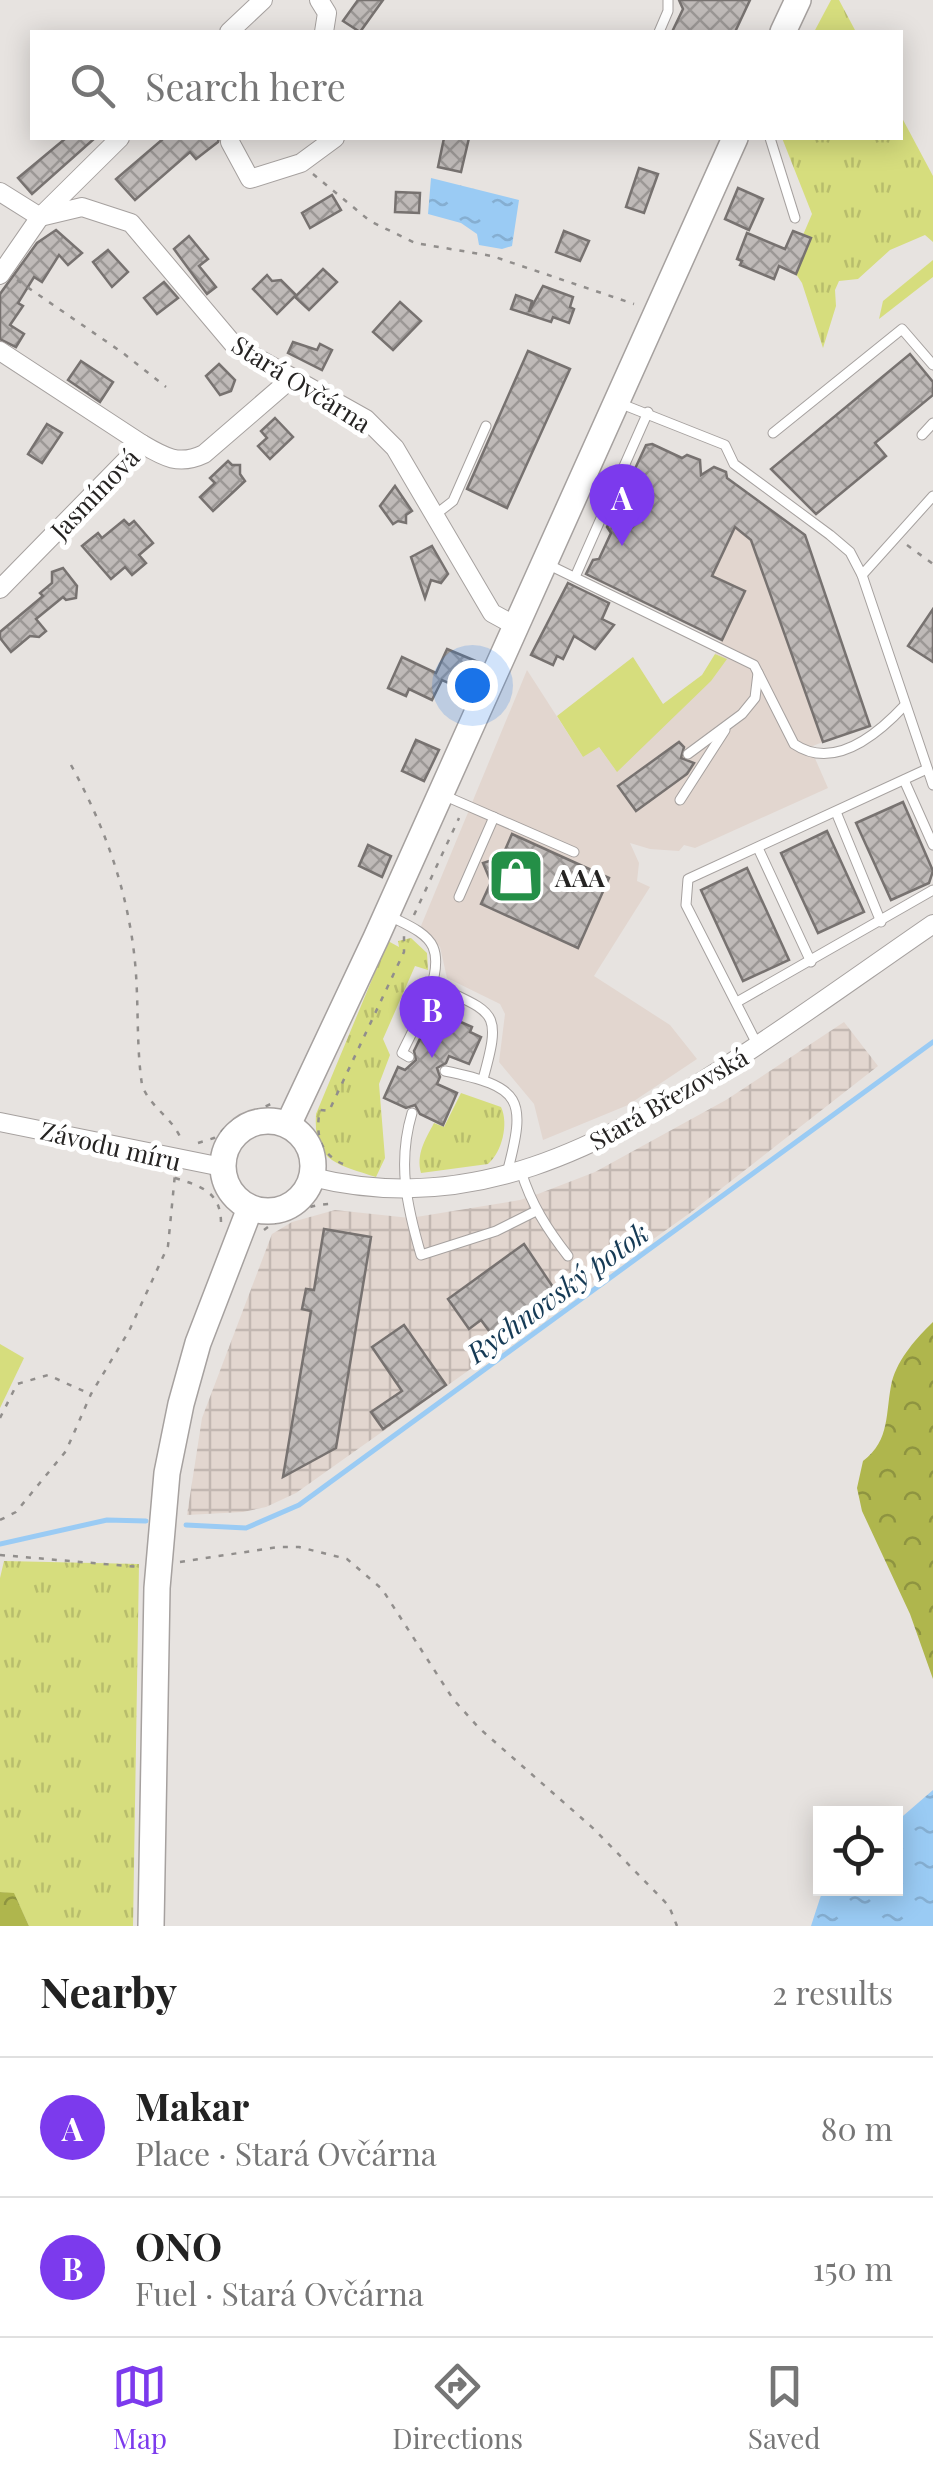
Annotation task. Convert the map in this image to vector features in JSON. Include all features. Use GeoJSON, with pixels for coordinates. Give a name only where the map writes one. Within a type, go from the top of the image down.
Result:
{"type":"FeatureCollection","features":[{"type":"Feature","properties":{"kind":"main road"},"geometry":{"type":"LineString","coordinates":[[784,30],[798,0]]}},
{"type":"Feature","properties":{"kind":"main road"},"geometry":{"type":"LineString","coordinates":[[288,1125],[398,921],[453,799],[514,625],[732,140]]}},
{"type":"Feature","properties":{"kind":"main road"},"geometry":{"type":"LineString","coordinates":[[269,1120],[288,1125],[308,1144],[312,1177],[303,1194],[288,1206],[270,1211],[250,1208],[229,1190],[222,1167],[228,1143],[246,1126],[269,1120]]}},
{"type":"Feature","properties":{"kind":"main road"},"geometry":{"type":"LineString","coordinates":[[151,1926],[164,1497],[180,1404],[204,1324],[250,1208]]}},
{"type":"Feature","properties":{"kind":"street"},"geometry":{"type":"LineString","coordinates":[[231,30],[264,0]]}},
{"type":"Feature","properties":{"kind":"street"},"geometry":{"type":"LineString","coordinates":[[319,0],[327,13],[324,30]]}},
{"type":"Feature","properties":{"kind":"street"},"geometry":{"type":"LineString","coordinates":[[2,273],[40,217],[118,140]]}},
{"type":"Feature","properties":{"kind":"street"},"geometry":{"type":"LineString","coordinates":[[232,140],[250,180],[301,163],[332,140]]}},
{"type":"Feature","properties":{"kind":"street"},"geometry":{"type":"LineString","coordinates":[[0,192],[40,217]]}},
{"type":"Feature","properties":{"kind":"street","name":"Stará Ovčárna"},"geometry":{"type":"LineString","coordinates":[[40,217],[82,207],[131,223],[234,345],[366,419],[396,448],[492,613],[514,625]]}},
{"type":"Feature","properties":{"kind":"street"},"geometry":{"type":"LineString","coordinates":[[0,351],[142,444]]}},
{"type":"Feature","properties":{"kind":"street","name":"Jasmínová"},"geometry":{"type":"LineString","coordinates":[[0,590],[142,444],[167,458],[188,462],[204,454],[292,378]]}},
{"type":"Feature","properties":{"kind":"street","name":"Stará Březovská"},"geometry":{"type":"LineString","coordinates":[[312,1177],[362,1188],[404,1190],[459,1185],[569,1156],[663,1107],[933,924]]}},
{"type":"Feature","properties":{"kind":"street","name":"Závodu míru"},"geometry":{"type":"LineString","coordinates":[[0,1122],[222,1167]]}},
{"type":"Feature","properties":{"kind":"lane"},"geometry":{"type":"LineString","coordinates":[[660,30],[668,12],[668,0]]}},
{"type":"Feature","properties":{"kind":"lane"},"geometry":{"type":"LineString","coordinates":[[771,140],[795,218]]}},
{"type":"Feature","properties":{"kind":"lane"},"geometry":{"type":"LineString","coordinates":[[773,432],[902,329],[933,365]]}},
{"type":"Feature","properties":{"kind":"lane"},"geometry":{"type":"LineString","coordinates":[[616,402],[725,445],[734,464],[850,552],[862,574],[933,785]]}},
{"type":"Feature","properties":{"kind":"lane"},"geometry":{"type":"LineString","coordinates":[[575,577],[648,412]]}},
{"type":"Feature","properties":{"kind":"lane"},"geometry":{"type":"LineString","coordinates":[[922,435],[933,423]]}},
{"type":"Feature","properties":{"kind":"lane"},"geometry":{"type":"LineString","coordinates":[[435,515],[453,501],[486,426]]}},
{"type":"Feature","properties":{"kind":"lane"},"geometry":{"type":"LineString","coordinates":[[862,574],[933,496]]}},
{"type":"Feature","properties":{"kind":"lane"},"geometry":{"type":"LineString","coordinates":[[543,562],[754,665],[794,744],[815,755],[867,741],[906,705]]}},
{"type":"Feature","properties":{"kind":"lane"},"geometry":{"type":"LineString","coordinates":[[688,754],[730,723],[754,698],[758,673]]}},
{"type":"Feature","properties":{"kind":"lane"},"geometry":{"type":"LineString","coordinates":[[680,800],[730,723]]}},
{"type":"Feature","properties":{"kind":"lane"},"geometry":{"type":"LineString","coordinates":[[758,1046],[686,904],[688,879],[927,770]]}},
{"type":"Feature","properties":{"kind":"lane"},"geometry":{"type":"LineString","coordinates":[[904,780],[933,845]]}},
{"type":"Feature","properties":{"kind":"lane"},"geometry":{"type":"LineString","coordinates":[[453,799],[574,852]]}},
{"type":"Feature","properties":{"kind":"lane"},"geometry":{"type":"LineString","coordinates":[[836,812],[881,922]]}},
{"type":"Feature","properties":{"kind":"lane"},"geometry":{"type":"LineString","coordinates":[[459,897],[494,817]]}},
{"type":"Feature","properties":{"kind":"lane"},"geometry":{"type":"LineString","coordinates":[[758,848],[811,962]]}},
{"type":"Feature","properties":{"kind":"lane"},"geometry":{"type":"LineString","coordinates":[[737,1002],[933,890]]}},
{"type":"Feature","properties":{"kind":"lane"},"geometry":{"type":"LineString","coordinates":[[398,921],[433,945],[436,962],[432,984],[402,1053],[409,1057]]}},
{"type":"Feature","properties":{"kind":"lane"},"geometry":{"type":"LineString","coordinates":[[432,984],[485,1010],[494,1020],[495,1037],[483,1079]]}},
{"type":"Feature","properties":{"kind":"lane"},"geometry":{"type":"LineString","coordinates":[[445,1071],[483,1079],[506,1090],[518,1111],[514,1173],[568,1256]]}},
{"type":"Feature","properties":{"kind":"lane"},"geometry":{"type":"LineString","coordinates":[[412,1112],[403,1153],[404,1190],[421,1256],[496,1231],[536,1211]]}},
{"type":"Feature","properties":{"kind":"path"},"geometry":{"type":"LineString","coordinates":[[301,163],[370,220],[415,243],[492,256],[656,312]]}},
{"type":"Feature","properties":{"kind":"path"},"geometry":{"type":"LineString","coordinates":[[2,273],[123,353],[166,387]]}},
{"type":"Feature","properties":{"kind":"path"},"geometry":{"type":"LineString","coordinates":[[915,534],[906,544],[933,564]]}},
{"type":"Feature","properties":{"kind":"path"},"geometry":{"type":"LineString","coordinates":[[0,1520],[16,1512],[66,1451],[91,1394],[130,1331],[166,1250],[172,1184],[182,1142],[142,1085],[136,966],[118,874],[98,819],[70,765]]}},
{"type":"Feature","properties":{"kind":"path"},"geometry":{"type":"LineString","coordinates":[[356,1168],[334,1160],[323,1149],[320,1110],[329,1111],[404,952],[398,921],[453,799]]}},
{"type":"Feature","properties":{"kind":"path"},"geometry":{"type":"LineString","coordinates":[[196,1143],[214,1138],[235,1120],[277,1100]]}},
{"type":"Feature","properties":{"kind":"path"},"geometry":{"type":"LineString","coordinates":[[258,1240],[273,1223],[312,1206],[334,1204]]}},
{"type":"Feature","properties":{"kind":"path"},"geometry":{"type":"LineString","coordinates":[[0,1418],[17,1384],[48,1375],[91,1394]]}},
{"type":"Feature","properties":{"kind":"path"},"geometry":{"type":"LineString","coordinates":[[0,1555],[120,1563],[159,1571],[190,1558],[278,1547],[299,1547],[347,1559],[382,1589],[452,1699],[479,1728],[594,1829],[669,1906],[677,1926]]}},
{"type":"Feature","properties":{"kind":"shaded area"},"geometry":{"type":"Polygon","coordinates":[[[735,527],[764,549],[756,552],[823,742],[810,747],[828,788],[695,848],[684,845],[679,851],[650,849],[630,843],[639,863],[637,881],[650,887],[594,976],[670,1025],[697,1059],[628,1105],[543,1140],[534,1104],[499,1062],[505,1014],[500,1004],[447,978],[440,947],[421,926],[527,670],[583,757],[598,746],[615,769],[726,659],[715,654],[744,591],[712,576],[735,527]]]}},
{"type":"Feature","properties":{"kind":"shaded area"},"geometry":{"type":"Polygon","coordinates":[[[844,1022],[878,1066],[690,1213],[296,1493],[266,1507],[243,1512],[187,1515],[202,1418],[272,1234],[292,1222],[335,1210],[410,1218],[538,1194],[595,1172],[726,1100],[844,1022]]]}},
{"type":"Feature","properties":{"kind":"green space"},"geometry":{"type":"Polygon","coordinates":[[[831,0],[839,0],[855,30],[815,30],[831,0]]]}},
{"type":"Feature","properties":{"kind":"green space"},"geometry":{"type":"Polygon","coordinates":[[[903,120],[933,176],[933,242],[925,235],[890,250],[858,279],[839,281],[823,348],[796,274],[811,238],[803,235],[812,214],[783,140],[903,140],[903,120]]]}},
{"type":"Feature","properties":{"kind":"green space"},"geometry":{"type":"Polygon","coordinates":[[[933,260],[933,277],[879,319],[883,301],[933,260]]]}},
{"type":"Feature","properties":{"kind":"green space"},"geometry":{"type":"Polygon","coordinates":[[[715,654],[727,659],[711,681],[617,772],[599,747],[583,757],[557,716],[633,657],[663,704],[702,675],[715,654]]]}},
{"type":"Feature","properties":{"kind":"green space"},"geometry":{"type":"Polygon","coordinates":[[[411,938],[427,953],[428,970],[415,966],[383,1039],[390,1055],[379,1084],[385,1158],[376,1177],[339,1164],[323,1152],[316,1114],[388,941],[399,947],[398,941],[411,938]]]}},
{"type":"Feature","properties":{"kind":"green space"},"geometry":{"type":"Polygon","coordinates":[[[461,1093],[501,1107],[504,1129],[497,1152],[488,1164],[421,1173],[421,1153],[427,1135],[434,1123],[444,1127],[461,1093]]]}},
{"type":"Feature","properties":{"kind":"green space"},"geometry":{"type":"Polygon","coordinates":[[[933,1322],[933,1679],[910,1614],[862,1511],[857,1488],[863,1461],[883,1435],[895,1373],[909,1349],[933,1322]]]}},
{"type":"Feature","properties":{"kind":"green space"},"geometry":{"type":"Polygon","coordinates":[[[0,1344],[24,1358],[0,1408],[0,1344]]]}},
{"type":"Feature","properties":{"kind":"green space"},"geometry":{"type":"Polygon","coordinates":[[[4,1561],[139,1564],[133,1926],[29,1926],[14,1894],[0,1892],[0,1578],[4,1561]]]}},
{"type":"Feature","properties":{"kind":"green space"},"geometry":{"type":"Polygon","coordinates":[[[0,1892],[14,1893],[29,1926],[0,1926],[0,1892]]]}},
{"type":"Feature","properties":{"kind":"water"},"geometry":{"type":"Polygon","coordinates":[[[431,178],[519,200],[512,246],[502,249],[479,245],[477,234],[461,223],[428,214],[431,178]]]}},
{"type":"Feature","properties":{"kind":"water"},"geometry":{"type":"Polygon","coordinates":[[[933,1790],[933,1926],[811,1926],[821,1896],[903,1896],[903,1816],[933,1790]]]}},
{"type":"Feature","properties":{"kind":"building"},"geometry":{"type":"Polygon","coordinates":[[[358,0],[383,0],[361,30],[343,21],[358,0]]]}},
{"type":"Feature","properties":{"kind":"building"},"geometry":{"type":"Polygon","coordinates":[[[679,0],[750,0],[736,30],[673,30],[683,9],[679,0]]]}},
{"type":"Feature","properties":{"kind":"building"},"geometry":{"type":"Polygon","coordinates":[[[64,140],[93,140],[32,194],[18,178],[64,140]]]}},
{"type":"Feature","properties":{"kind":"building"},"geometry":{"type":"Polygon","coordinates":[[[162,140],[218,140],[196,159],[190,152],[135,200],[116,179],[162,140]]]}},
{"type":"Feature","properties":{"kind":"building"},"geometry":{"type":"Polygon","coordinates":[[[444,140],[469,140],[461,172],[438,167],[444,140]]]}},
{"type":"Feature","properties":{"kind":"building"},"geometry":{"type":"Polygon","coordinates":[[[639,168],[658,174],[644,213],[626,207],[639,168]]]}},
{"type":"Feature","properties":{"kind":"building"},"geometry":{"type":"Polygon","coordinates":[[[738,188],[763,199],[749,230],[725,219],[738,188]]]}},
{"type":"Feature","properties":{"kind":"building"},"geometry":{"type":"Polygon","coordinates":[[[396,192],[420,193],[419,213],[395,212],[396,192]]]}},
{"type":"Feature","properties":{"kind":"building"},"geometry":{"type":"Polygon","coordinates":[[[332,195],[341,210],[310,228],[302,213],[332,195]]]}},
{"type":"Feature","properties":{"kind":"building"},"geometry":{"type":"Polygon","coordinates":[[[56,230],[82,253],[68,265],[59,255],[42,282],[34,277],[18,303],[23,306],[10,325],[24,334],[16,347],[0,339],[0,294],[37,243],[56,230]]]}},
{"type":"Feature","properties":{"kind":"building"},"geometry":{"type":"Polygon","coordinates":[[[564,231],[589,241],[580,261],[556,252],[564,231]]]}},
{"type":"Feature","properties":{"kind":"building"},"geometry":{"type":"Polygon","coordinates":[[[793,231],[811,238],[796,274],[779,266],[774,279],[740,265],[742,261],[737,259],[747,233],[785,249],[793,231]]]}},
{"type":"Feature","properties":{"kind":"building"},"geometry":{"type":"Polygon","coordinates":[[[189,236],[208,259],[199,266],[216,287],[207,294],[174,249],[189,236]]]}},
{"type":"Feature","properties":{"kind":"building"},"geometry":{"type":"Polygon","coordinates":[[[108,250],[128,272],[112,287],[93,262],[108,250]]]}},
{"type":"Feature","properties":{"kind":"building"},"geometry":{"type":"Polygon","coordinates":[[[323,269],[337,282],[309,310],[295,297],[323,269]]]}},
{"type":"Feature","properties":{"kind":"building"},"geometry":{"type":"Polygon","coordinates":[[[267,275],[272,281],[281,280],[296,295],[277,314],[253,289],[267,275]]]}},
{"type":"Feature","properties":{"kind":"building"},"geometry":{"type":"Polygon","coordinates":[[[164,282],[178,298],[157,314],[144,298],[164,282]]]}},
{"type":"Feature","properties":{"kind":"building"},"geometry":{"type":"Polygon","coordinates":[[[543,286],[573,297],[569,323],[553,317],[551,322],[511,309],[516,295],[532,301],[529,312],[543,286]]]}},
{"type":"Feature","properties":{"kind":"building"},"geometry":{"type":"Polygon","coordinates":[[[400,302],[421,321],[393,350],[373,332],[400,302]]]}},
{"type":"Feature","properties":{"kind":"building"},"geometry":{"type":"Polygon","coordinates":[[[293,342],[317,350],[320,344],[332,350],[322,370],[288,353],[293,342]]]}},
{"type":"Feature","properties":{"kind":"building"},"geometry":{"type":"Polygon","coordinates":[[[528,351],[570,369],[507,508],[467,489],[528,351]]]}},
{"type":"Feature","properties":{"kind":"building"},"geometry":{"type":"Polygon","coordinates":[[[910,354],[933,382],[933,395],[875,443],[886,456],[816,514],[771,469],[910,354]]]}},
{"type":"Feature","properties":{"kind":"building"},"geometry":{"type":"Polygon","coordinates":[[[81,361],[113,382],[100,402],[68,380],[81,361]]]}},
{"type":"Feature","properties":{"kind":"building"},"geometry":{"type":"Polygon","coordinates":[[[219,364],[235,380],[231,391],[220,395],[206,376],[219,364]]]}},
{"type":"Feature","properties":{"kind":"building"},"geometry":{"type":"Polygon","coordinates":[[[275,418],[293,437],[270,459],[258,446],[267,438],[261,431],[275,418]]]}},
{"type":"Feature","properties":{"kind":"building"},"geometry":{"type":"Polygon","coordinates":[[[47,424],[62,433],[42,463],[28,454],[47,424]]]}},
{"type":"Feature","properties":{"kind":"building"},"geometry":{"type":"Polygon","coordinates":[[[646,445],[682,458],[687,455],[700,460],[701,475],[714,467],[726,472],[727,478],[805,535],[870,726],[823,742],[751,540],[735,527],[712,576],[745,591],[722,640],[586,574],[593,560],[599,559],[611,533],[607,527],[616,510],[622,509],[630,492],[627,486],[646,445]]]}},
{"type":"Feature","properties":{"kind":"building"},"geometry":{"type":"Polygon","coordinates":[[[228,461],[240,465],[245,481],[213,511],[200,497],[215,483],[210,478],[228,461]]]}},
{"type":"Feature","properties":{"kind":"building"},"geometry":{"type":"Polygon","coordinates":[[[395,486],[412,511],[406,515],[406,523],[393,524],[380,506],[395,486]]]}},
{"type":"Feature","properties":{"kind":"building"},"geometry":{"type":"Polygon","coordinates":[[[124,520],[129,525],[134,521],[153,543],[139,555],[146,563],[132,575],[125,567],[111,579],[82,546],[98,533],[102,538],[124,520]]]}},
{"type":"Feature","properties":{"kind":"building"},"geometry":{"type":"Polygon","coordinates":[[[432,546],[448,574],[441,583],[431,580],[425,598],[411,557],[432,546]]]}},
{"type":"Feature","properties":{"kind":"building"},"geometry":{"type":"Polygon","coordinates":[[[63,568],[77,586],[76,598],[63,597],[36,619],[46,631],[39,637],[30,636],[11,652],[0,632],[43,596],[40,593],[52,583],[52,572],[63,568]]]}},
{"type":"Feature","properties":{"kind":"building"},"geometry":{"type":"Polygon","coordinates":[[[568,583],[609,603],[602,619],[614,625],[595,649],[574,636],[563,659],[557,656],[553,665],[531,655],[568,583]]]}},
{"type":"Feature","properties":{"kind":"building"},"geometry":{"type":"Polygon","coordinates":[[[933,609],[933,662],[908,646],[933,609]]]}},
{"type":"Feature","properties":{"kind":"building"},"geometry":{"type":"Polygon","coordinates":[[[447,649],[478,662],[465,690],[442,680],[432,700],[409,689],[406,696],[388,688],[402,657],[436,673],[447,649]]]}},
{"type":"Feature","properties":{"kind":"building"},"geometry":{"type":"Polygon","coordinates":[[[416,740],[439,750],[424,781],[402,771],[416,740]]]}},
{"type":"Feature","properties":{"kind":"building"},"geometry":{"type":"Polygon","coordinates":[[[679,742],[684,747],[681,758],[694,763],[687,774],[636,811],[618,786],[679,742]]]}},
{"type":"Feature","properties":{"kind":"building"},"geometry":{"type":"Polygon","coordinates":[[[903,802],[933,871],[929,883],[891,900],[856,823],[903,802]]]}},
{"type":"Feature","properties":{"kind":"building"},"geometry":{"type":"Polygon","coordinates":[[[827,831],[864,912],[818,933],[781,853],[827,831]]]}},
{"type":"Feature","properties":{"kind":"building"},"geometry":{"type":"Polygon","coordinates":[[[512,834],[609,878],[578,948],[481,904],[491,882],[483,863],[502,857],[512,834]]]}},
{"type":"Feature","properties":{"kind":"building"},"geometry":{"type":"Polygon","coordinates":[[[368,845],[391,856],[382,877],[359,866],[368,845]]]}},
{"type":"Feature","properties":{"kind":"building"},"geometry":{"type":"Polygon","coordinates":[[[747,868],[789,960],[743,981],[701,890],[747,868]]]}},
{"type":"Feature","properties":{"kind":"building"},"geometry":{"type":"Polygon","coordinates":[[[434,1010],[472,1027],[470,1032],[481,1037],[469,1064],[449,1056],[437,1068],[437,1084],[457,1093],[443,1125],[420,1114],[415,1105],[406,1108],[384,1098],[398,1067],[405,1070],[416,1060],[414,1051],[434,1010]]]}},
{"type":"Feature","properties":{"kind":"building"},"geometry":{"type":"Polygon","coordinates":[[[324,1229],[371,1237],[336,1448],[283,1477],[311,1311],[302,1309],[306,1289],[314,1290],[324,1229]]]}},
{"type":"Feature","properties":{"kind":"building"},"geometry":{"type":"Polygon","coordinates":[[[524,1244],[563,1302],[501,1347],[481,1320],[469,1329],[448,1299],[524,1244]]]}},
{"type":"Feature","properties":{"kind":"building"},"geometry":{"type":"Polygon","coordinates":[[[404,1325],[446,1385],[383,1429],[371,1412],[402,1391],[372,1347],[404,1325]]]}},
{"type":"Feature","properties":{"kind":"waterway","name":"Rychnovský potok"},"geometry":{"type":"LineString","coordinates":[[186,1525],[246,1528],[299,1505],[933,1042]]}},
{"type":"Feature","properties":{"kind":"waterway","name":"Rychnovský potok"},"geometry":{"type":"LineString","coordinates":[[0,1544],[107,1520],[146,1521]]}},
{"type":"Feature","properties":{"kind":"place","name":"Makar"},"geometry":{"type":"Point","coordinates":[622,546]}},
{"type":"Feature","properties":{"kind":"place","name":"AAA"},"geometry":{"type":"Point","coordinates":[516,876]}},
{"type":"Feature","properties":{"kind":"place","name":"ONO"},"geometry":{"type":"Point","coordinates":[432,1058]}}]}
